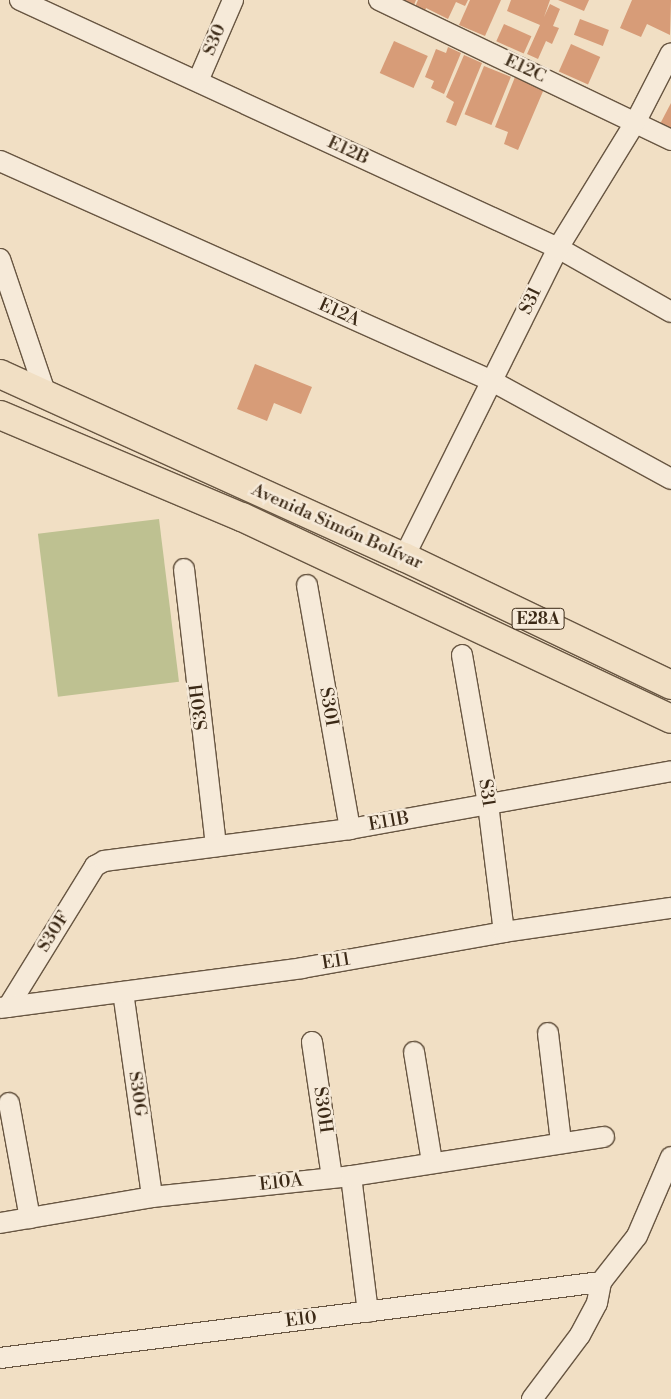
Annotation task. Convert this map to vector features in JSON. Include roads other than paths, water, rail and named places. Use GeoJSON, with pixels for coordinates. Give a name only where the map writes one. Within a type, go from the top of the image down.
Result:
{"type":"FeatureCollection","features":[{"type":"Feature","properties":{"kind":"highway","name":"Avenida Simón Bolívar"},"geometry":{"type":"LineString","coordinates":[[0,374],[404,557],[671,685]]}},
{"type":"Feature","properties":{"kind":"highway","name":"Avenida Simón Bolívar"},"geometry":{"type":"LineString","coordinates":[[0,415],[242,517],[671,719]]}},
{"type":"Feature","properties":{"kind":"street","name":"E12B"},"geometry":{"type":"LineString","coordinates":[[20,0],[558,248],[671,312]]}},
{"type":"Feature","properties":{"kind":"street","name":"S30"},"geometry":{"type":"LineString","coordinates":[[198,81],[232,0]]}},
{"type":"Feature","properties":{"kind":"street","name":"E12C"},"geometry":{"type":"LineString","coordinates":[[379,0],[636,121],[671,140]]}},
{"type":"Feature","properties":{"kind":"street","name":"S31"},"geometry":{"type":"LineString","coordinates":[[404,557],[558,248],[636,121],[671,53]]}},
{"type":"Feature","properties":{"kind":"street","name":"E12A"},"geometry":{"type":"LineString","coordinates":[[0,161],[492,381],[671,479]]}},
{"type":"Feature","properties":{"kind":"street"},"geometry":{"type":"LineString","coordinates":[[0,259],[46,395]]}},
{"type":"Feature","properties":{"kind":"street","name":"S30H"},"geometry":{"type":"LineString","coordinates":[[184,569],[216,846]]}},
{"type":"Feature","properties":{"kind":"street","name":"S30I"},"geometry":{"type":"LineString","coordinates":[[307,585],[350,829]]}},
{"type":"Feature","properties":{"kind":"street","name":"S31"},"geometry":{"type":"LineString","coordinates":[[462,655],[488,804],[504,932]]}},
{"type":"Feature","properties":{"kind":"street","name":"E11B"},"geometry":{"type":"LineString","coordinates":[[104,861],[350,829],[671,771]]}},
{"type":"Feature","properties":{"kind":"street","name":"S30F"},"geometry":{"type":"LineString","coordinates":[[4,1008],[96,866],[104,861]]}},
{"type":"Feature","properties":{"kind":"street","name":"E11"},"geometry":{"type":"LineString","coordinates":[[4,1008],[302,968],[504,932],[671,908]]}},
{"type":"Feature","properties":{"kind":"street","name":"S30G"},"geometry":{"type":"LineString","coordinates":[[123,992],[152,1197]]}},
{"type":"Feature","properties":{"kind":"street"},"geometry":{"type":"LineString","coordinates":[[548,1033],[561,1142]]}},
{"type":"Feature","properties":{"kind":"street","name":"S30H"},"geometry":{"type":"LineString","coordinates":[[312,1042],[368,1312]]}},
{"type":"Feature","properties":{"kind":"street"},"geometry":{"type":"LineString","coordinates":[[414,1052],[432,1162]]}},
{"type":"Feature","properties":{"kind":"street"},"geometry":{"type":"LineString","coordinates":[[10,1103],[30,1218]]}},
{"type":"Feature","properties":{"kind":"street","name":"E10A"},"geometry":{"type":"LineString","coordinates":[[0,1223],[152,1197],[341,1177],[561,1142],[604,1137]]}},
{"type":"Feature","properties":{"kind":"street"},"geometry":{"type":"LineString","coordinates":[[532,1399],[580,1335],[597,1303],[601,1282],[637,1236],[671,1157]]}},
{"type":"Feature","properties":{"kind":"street","name":"E10"},"geometry":{"type":"LineString","coordinates":[[0,1358],[601,1282]]}}]}
